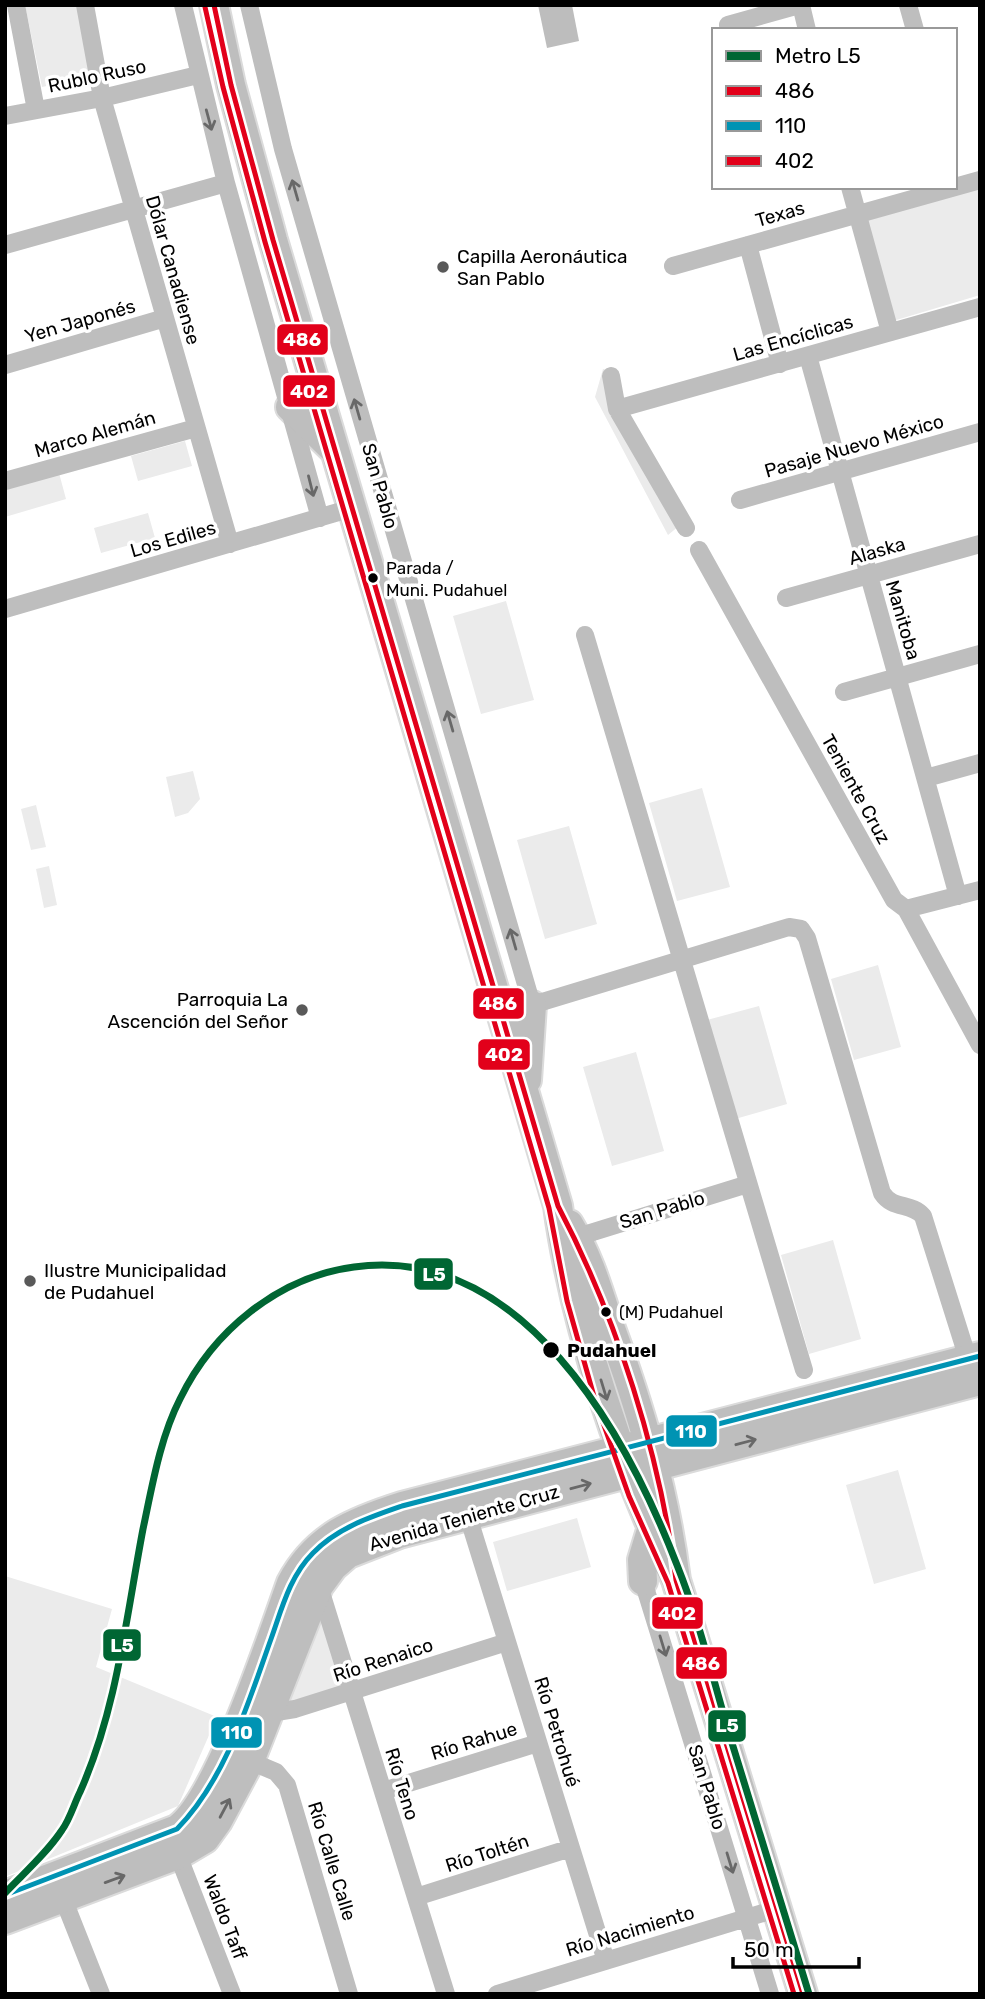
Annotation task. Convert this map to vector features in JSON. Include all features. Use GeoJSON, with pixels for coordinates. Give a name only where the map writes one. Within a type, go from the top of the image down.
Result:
{"type":"FeatureCollection","features":[{"type":"Feature","properties":{"kind":"main road","name":"San Pablo"},"geometry":{"type":"LineString","coordinates":[[214,5],[259,188],[558,1206],[569,1274],[640,1457],[668,1517],[676,1580]]}},
{"type":"Feature","properties":{"kind":"main road"},"geometry":{"type":"LineString","coordinates":[[290,407],[336,451]]}},
{"type":"Feature","properties":{"kind":"main road"},"geometry":{"type":"LineString","coordinates":[[526,1097],[531,1005]]}},
{"type":"Feature","properties":{"kind":"main road","name":"San Pablo"},"geometry":{"type":"LineString","coordinates":[[558,1206],[577,1237],[640,1457],[652,1527],[676,1580],[803,1994]]}},
{"type":"Feature","properties":{"kind":"main road","name":"Avenida Teniente Cruz"},"geometry":{"type":"LineString","coordinates":[[5,1895],[177,1829],[190,1819],[211,1786],[289,1626],[333,1567],[358,1548],[468,1516],[640,1457],[976,1365]]}},
{"type":"Feature","properties":{"kind":"main road","name":"Avenida Teniente Cruz"},"geometry":{"type":"LineString","coordinates":[[5,1920],[178,1855],[197,1846],[211,1831],[250,1761],[270,1713],[289,1626],[291,1583],[304,1562],[326,1539],[347,1525],[402,1506],[640,1457]]}},
{"type":"Feature","properties":{"kind":"main road"},"geometry":{"type":"LineString","coordinates":[[643,1581],[642,1560],[652,1527]]}},
{"type":"Feature","properties":{"kind":"street"},"geometry":{"type":"LineString","coordinates":[[16,5],[36,110]]}},
{"type":"Feature","properties":{"kind":"street","name":"Dólar Canadiense"},"geometry":{"type":"LineString","coordinates":[[85,5],[103,98],[230,544]]}},
{"type":"Feature","properties":{"kind":"street"},"geometry":{"type":"LineString","coordinates":[[183,5],[226,183],[320,518]]}},
{"type":"Feature","properties":{"kind":"street","name":"San Pablo"},"geometry":{"type":"LineString","coordinates":[[249,5],[283,149],[531,1005]]}},
{"type":"Feature","properties":{"kind":"street"},"geometry":{"type":"LineString","coordinates":[[728,25],[800,5],[806,28]]}},
{"type":"Feature","properties":{"kind":"street"},"geometry":{"type":"LineString","coordinates":[[908,5],[914,28]]}},
{"type":"Feature","properties":{"kind":"street","name":"Rublo Ruso"},"geometry":{"type":"LineString","coordinates":[[5,116],[103,98],[198,75]]}},
{"type":"Feature","properties":{"kind":"street","name":"Texas"},"geometry":{"type":"LineString","coordinates":[[957,183],[980,180]]}},
{"type":"Feature","properties":{"kind":"street"},"geometry":{"type":"LineString","coordinates":[[5,245],[226,183]]}},
{"type":"Feature","properties":{"kind":"street"},"geometry":{"type":"LineString","coordinates":[[851,189],[890,332]]}},
{"type":"Feature","properties":{"kind":"street","name":"Texas"},"geometry":{"type":"LineString","coordinates":[[673,266],[937,189]]}},
{"type":"Feature","properties":{"kind":"street"},"geometry":{"type":"LineString","coordinates":[[748,245],[780,364]]}},
{"type":"Feature","properties":{"kind":"street","name":"Las Encíclicas"},"geometry":{"type":"LineString","coordinates":[[618,410],[980,307]]}},
{"type":"Feature","properties":{"kind":"street","name":"Yen Japonés"},"geometry":{"type":"LineString","coordinates":[[5,365],[165,318]]}},
{"type":"Feature","properties":{"kind":"street","name":"Manitoba"},"geometry":{"type":"LineString","coordinates":[[808,356],[958,896]]}},
{"type":"Feature","properties":{"kind":"street"},"geometry":{"type":"LineString","coordinates":[[611,376],[618,410],[686,528]]}},
{"type":"Feature","properties":{"kind":"street","name":"Marco Alemán"},"geometry":{"type":"LineString","coordinates":[[5,481],[197,428]]}},
{"type":"Feature","properties":{"kind":"street","name":"Pasaje Nuevo México"},"geometry":{"type":"LineString","coordinates":[[740,500],[980,432]]}},
{"type":"Feature","properties":{"kind":"street","name":"Los Ediles"},"geometry":{"type":"LineString","coordinates":[[5,609],[352,508]]}},
{"type":"Feature","properties":{"kind":"street","name":"Alaska"},"geometry":{"type":"LineString","coordinates":[[786,598],[980,544]]}},
{"type":"Feature","properties":{"kind":"street","name":"Teniente Cruz"},"geometry":{"type":"LineString","coordinates":[[699,550],[894,900],[906,909],[980,1045]]}},
{"type":"Feature","properties":{"kind":"street"},"geometry":{"type":"LineString","coordinates":[[585,635],[804,1370]]}},
{"type":"Feature","properties":{"kind":"street"},"geometry":{"type":"LineString","coordinates":[[844,692],[980,654]]}},
{"type":"Feature","properties":{"kind":"street"},"geometry":{"type":"LineString","coordinates":[[926,778],[980,763]]}},
{"type":"Feature","properties":{"kind":"street"},"geometry":{"type":"LineString","coordinates":[[906,909],[980,890]]}},
{"type":"Feature","properties":{"kind":"street"},"geometry":{"type":"LineString","coordinates":[[531,1005],[789,928],[801,929],[807,938],[882,1193],[893,1205],[913,1209],[923,1216],[976,1365]]}},
{"type":"Feature","properties":{"kind":"street","name":"San Pablo"},"geometry":{"type":"LineString","coordinates":[[577,1237],[748,1184]]}},
{"type":"Feature","properties":{"kind":"street","name":"Río Petrohué"},"geometry":{"type":"LineString","coordinates":[[468,1516],[606,1961]]}},
{"type":"Feature","properties":{"kind":"street","name":"San Pablo"},"geometry":{"type":"LineString","coordinates":[[643,1581],[770,1994]]}},
{"type":"Feature","properties":{"kind":"street","name":"Río Teno"},"geometry":{"type":"LineString","coordinates":[[319,1586],[446,1994]]}},
{"type":"Feature","properties":{"kind":"street","name":"Río Renaico"},"geometry":{"type":"LineString","coordinates":[[270,1713],[295,1709],[507,1642]]}},
{"type":"Feature","properties":{"kind":"street","name":"Río Rahue"},"geometry":{"type":"LineString","coordinates":[[383,1791],[538,1743]]}},
{"type":"Feature","properties":{"kind":"street","name":"Río Calle Calle"},"geometry":{"type":"LineString","coordinates":[[250,1761],[276,1772],[287,1785],[349,1994]]}},
{"type":"Feature","properties":{"kind":"street","name":"Río Toltén"},"geometry":{"type":"LineString","coordinates":[[416,1897],[571,1848]]}},
{"type":"Feature","properties":{"kind":"street","name":"Waldo Taff"},"geometry":{"type":"LineString","coordinates":[[178,1855],[232,1994]]}},
{"type":"Feature","properties":{"kind":"street"},"geometry":{"type":"LineString","coordinates":[[63,1898],[100,1994]]}},
{"type":"Feature","properties":{"kind":"street","name":"Río Nacimiento"},"geometry":{"type":"LineString","coordinates":[[497,1994],[528,1989],[606,1961],[776,1909]]}},
{"type":"Feature","properties":{"kind":"shaded area"},"geometry":{"type":"Polygon","coordinates":[[[25,5],[79,5],[94,76],[42,87],[25,5]]]}},
{"type":"Feature","properties":{"kind":"shaded area"},"geometry":{"type":"Polygon","coordinates":[[[538,5],[572,5],[579,41],[547,48],[538,5]]]}},
{"type":"Feature","properties":{"kind":"shaded area"},"geometry":{"type":"Polygon","coordinates":[[[980,185],[980,295],[893,321],[867,218],[980,185]]]}},
{"type":"Feature","properties":{"kind":"shaded area"},"geometry":{"type":"Polygon","coordinates":[[[603,369],[617,372],[617,408],[679,526],[668,535],[595,397],[603,369]]]}},
{"type":"Feature","properties":{"kind":"shaded area"},"geometry":{"type":"Polygon","coordinates":[[[185,441],[192,466],[138,481],[131,456],[185,441]]]}},
{"type":"Feature","properties":{"kind":"shaded area"},"geometry":{"type":"Polygon","coordinates":[[[59,473],[66,499],[5,517],[5,489],[59,473]]]}},
{"type":"Feature","properties":{"kind":"shaded area"},"geometry":{"type":"Polygon","coordinates":[[[148,513],[155,538],[101,553],[94,528],[148,513]]]}},
{"type":"Feature","properties":{"kind":"shaded area"},"geometry":{"type":"Polygon","coordinates":[[[506,601],[534,700],[481,714],[453,616],[506,601]]]}},
{"type":"Feature","properties":{"kind":"shaded area"},"geometry":{"type":"Polygon","coordinates":[[[193,771],[200,799],[188,813],[175,817],[166,777],[193,771]]]}},
{"type":"Feature","properties":{"kind":"shaded area"},"geometry":{"type":"Polygon","coordinates":[[[702,788],[730,887],[677,901],[649,803],[702,788]]]}},
{"type":"Feature","properties":{"kind":"shaded area"},"geometry":{"type":"Polygon","coordinates":[[[36,805],[46,847],[31,850],[21,809],[36,805]]]}},
{"type":"Feature","properties":{"kind":"shaded area"},"geometry":{"type":"Polygon","coordinates":[[[569,826],[597,924],[545,939],[517,840],[569,826]]]}},
{"type":"Feature","properties":{"kind":"shaded area"},"geometry":{"type":"Polygon","coordinates":[[[49,866],[57,905],[44,908],[36,869],[49,866]]]}},
{"type":"Feature","properties":{"kind":"shaded area"},"geometry":{"type":"Polygon","coordinates":[[[878,965],[901,1047],[854,1060],[831,979],[878,965]]]}},
{"type":"Feature","properties":{"kind":"shaded area"},"geometry":{"type":"Polygon","coordinates":[[[759,1006],[787,1104],[735,1119],[707,1020],[759,1006]]]}},
{"type":"Feature","properties":{"kind":"shaded area"},"geometry":{"type":"Polygon","coordinates":[[[636,1052],[664,1151],[612,1166],[583,1067],[636,1052]]]}},
{"type":"Feature","properties":{"kind":"shaded area"},"geometry":{"type":"Polygon","coordinates":[[[833,1240],[861,1339],[809,1354],[781,1255],[833,1240]]]}},
{"type":"Feature","properties":{"kind":"shaded area"},"geometry":{"type":"Polygon","coordinates":[[[898,1470],[926,1569],[874,1584],[846,1485],[898,1470]]]}},
{"type":"Feature","properties":{"kind":"shaded area"},"geometry":{"type":"Polygon","coordinates":[[[577,1518],[591,1567],[507,1591],[493,1542],[577,1518]]]}},
{"type":"Feature","properties":{"kind":"shaded area"},"geometry":{"type":"Polygon","coordinates":[[[5,1576],[112,1609],[96,1667],[217,1717],[178,1806],[7,1876],[5,1576]]]}},
{"type":"Feature","properties":{"kind":"shaded area"},"geometry":{"type":"Polygon","coordinates":[[[319,1611],[346,1689],[288,1707],[319,1611]]]}},
{"type":"Feature","properties":{"kind":"metro line","name":"L5"},"geometry":{"type":"LineString","coordinates":[[5,1893],[62,1830],[93,1761],[112,1696],[157,1463],[173,1414],[194,1374],[210,1351],[251,1311],[299,1282],[354,1267],[414,1268],[468,1285],[517,1316],[559,1358],[597,1407],[629,1460],[655,1513],[693,1609],[809,1994]]}},
{"type":"Feature","properties":{"kind":"transit line","name":"486"},"geometry":{"type":"LineString","coordinates":[[214,5],[231,85],[273,240],[558,1206],[599,1294],[633,1388],[659,1484],[676,1580],[803,1994]]}},
{"type":"Feature","properties":{"kind":"transit line","name":"402"},"geometry":{"type":"LineString","coordinates":[[205,7],[223,87],[265,242],[549,1208],[567,1301],[595,1400],[629,1496],[668,1583],[794,1994]]}},
{"type":"Feature","properties":{"kind":"transit line","name":"110"},"geometry":{"type":"LineString","coordinates":[[5,1895],[177,1829],[209,1787],[234,1739],[283,1604],[298,1572],[322,1544],[343,1530],[402,1506],[980,1356]]}},
{"type":"Feature","properties":{"kind":"place","name":"Capilla Aeronáutica San Pablo"},"geometry":{"type":"Point","coordinates":[443,267]}},
{"type":"Feature","properties":{"kind":"place","name":"Parada / Muni. Pudahuel"},"geometry":{"type":"Point","coordinates":[373,578]}},
{"type":"Feature","properties":{"kind":"place","name":"Parroquia La Ascención del Señor"},"geometry":{"type":"Point","coordinates":[302,1010]}},
{"type":"Feature","properties":{"kind":"place","name":"Ilustre Municipalidad de Pudahuel"},"geometry":{"type":"Point","coordinates":[30,1281]}},
{"type":"Feature","properties":{"kind":"place","name":"(M) Pudahuel"},"geometry":{"type":"Point","coordinates":[606,1312]}},
{"type":"Feature","properties":{"kind":"place","name":"Pudahuel"},"geometry":{"type":"Point","coordinates":[551,1350]}}]}
